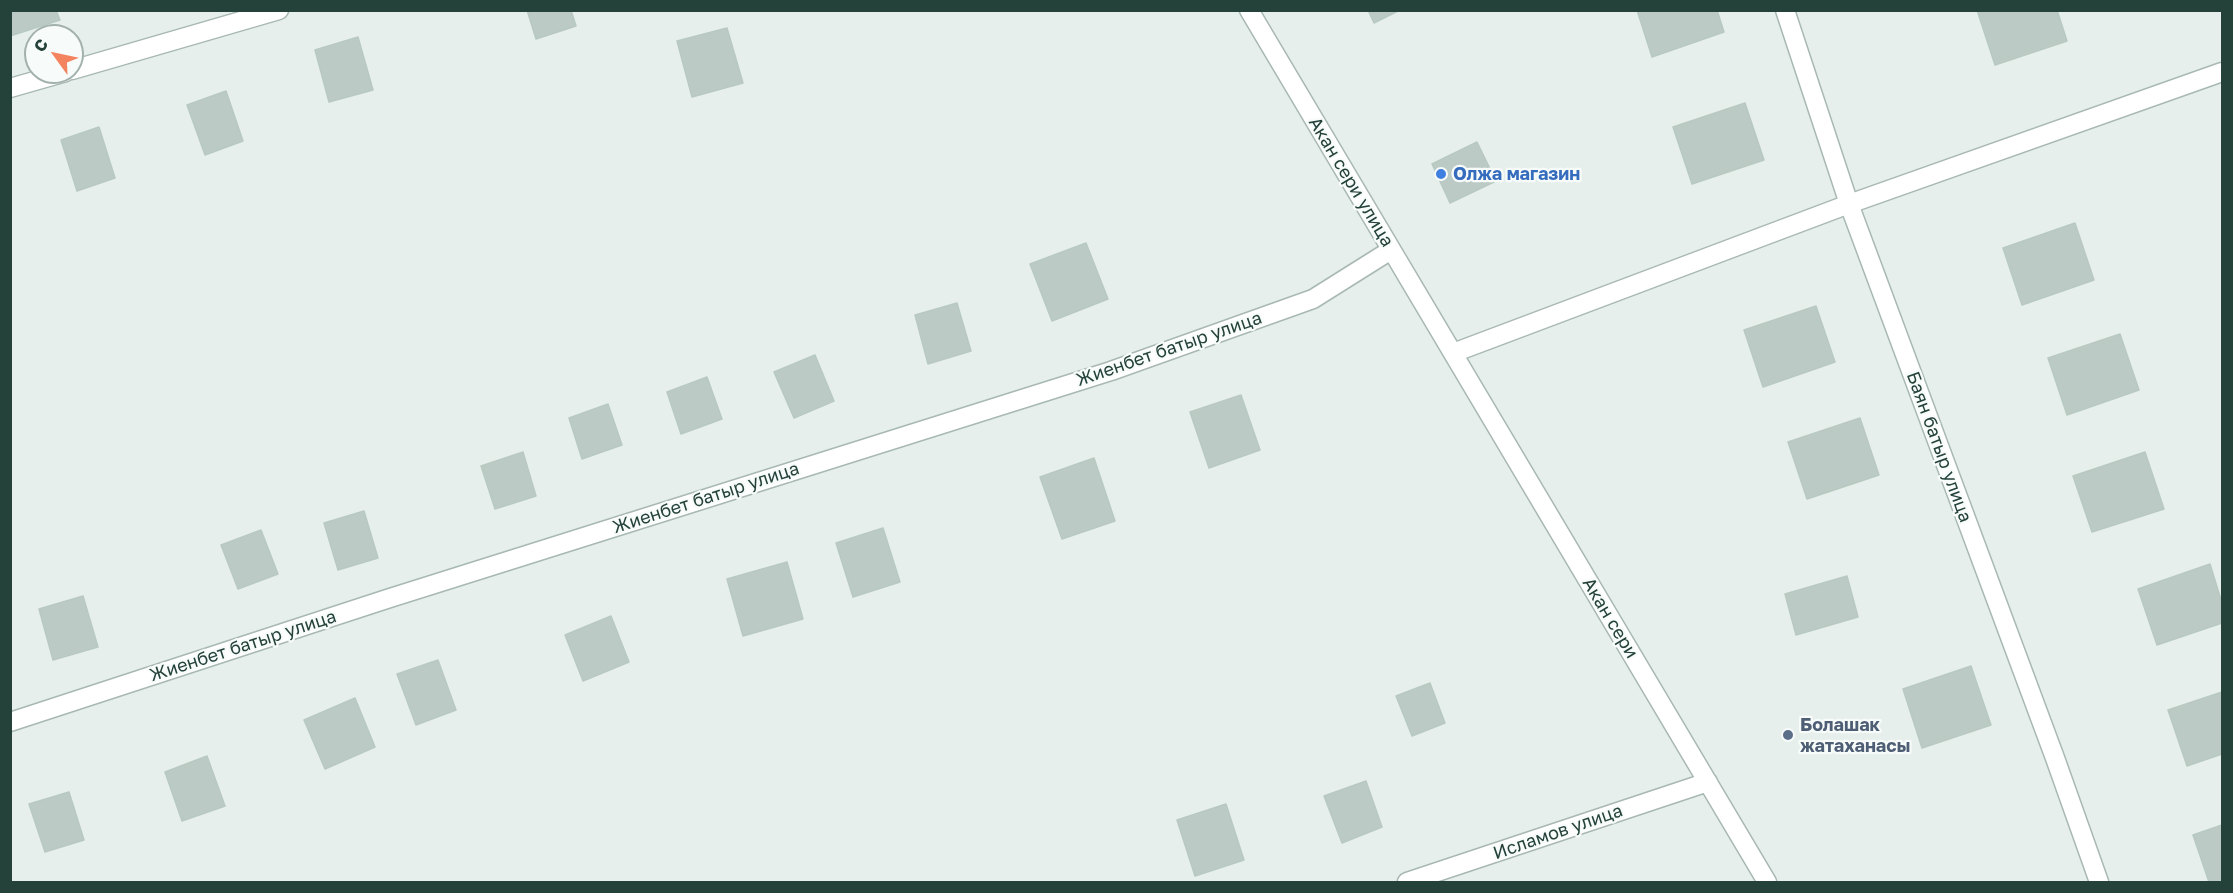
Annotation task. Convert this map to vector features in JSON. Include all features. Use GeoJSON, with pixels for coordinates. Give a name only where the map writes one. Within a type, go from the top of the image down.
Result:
{"type":"FeatureCollection","features":[{"type":"Feature","properties":{"kind":"street"},"geometry":{"type":"LineString","coordinates":[[84,67],[279,10]]}},
{"type":"Feature","properties":{"kind":"street","name":"Акан сери улица"},"geometry":{"type":"LineString","coordinates":[[1249,10],[1453,353]]}},
{"type":"Feature","properties":{"kind":"street","name":"Баян батыр улица"},"geometry":{"type":"LineString","coordinates":[[1785,10],[1849,204],[2099,882]]}},
{"type":"Feature","properties":{"kind":"street"},"geometry":{"type":"LineString","coordinates":[[1453,353],[1849,204],[2223,72]]}},
{"type":"Feature","properties":{"kind":"street","name":"Жиенбет батыр улица"},"geometry":{"type":"LineString","coordinates":[[10,722],[401,595],[1111,371],[1313,298],[1391,250]]}},
{"type":"Feature","properties":{"kind":"street","name":"Акан сери"},"geometry":{"type":"LineString","coordinates":[[1453,353],[1767,882]]}},
{"type":"Feature","properties":{"kind":"street","name":"Исламов улица"},"geometry":{"type":"LineString","coordinates":[[1407,882],[1708,782]]}},
{"type":"Feature","properties":{"kind":"building"},"geometry":{"type":"Polygon","coordinates":[[[10,10],[56,10],[60,20],[48,24],[24,24],[24,32],[10,36],[10,10]]]}},
{"type":"Feature","properties":{"kind":"building"},"geometry":{"type":"Polygon","coordinates":[[[527,10],[571,10],[576,26],[536,39],[527,10]]]}},
{"type":"Feature","properties":{"kind":"building"},"geometry":{"type":"Polygon","coordinates":[[[1368,10],[1400,10],[1374,23],[1368,10]]]}},
{"type":"Feature","properties":{"kind":"building"},"geometry":{"type":"Polygon","coordinates":[[[1637,10],[1717,10],[1724,32],[1652,57],[1637,10]]]}},
{"type":"Feature","properties":{"kind":"building"},"geometry":{"type":"Polygon","coordinates":[[[1977,10],[2057,10],[2067,41],[1995,65],[1977,10]]]}},
{"type":"Feature","properties":{"kind":"building"},"geometry":{"type":"Polygon","coordinates":[[[727,28],[743,83],[692,97],[677,41],[727,28]]]}},
{"type":"Feature","properties":{"kind":"building"},"geometry":{"type":"Polygon","coordinates":[[[358,37],[373,90],[329,102],[315,50],[358,37]]]}},
{"type":"Feature","properties":{"kind":"building"},"geometry":{"type":"Polygon","coordinates":[[[226,91],[243,141],[205,155],[187,105],[226,91]]]}},
{"type":"Feature","properties":{"kind":"building"},"geometry":{"type":"Polygon","coordinates":[[[1745,103],[1764,160],[1692,184],[1673,127],[1745,103]]]}},
{"type":"Feature","properties":{"kind":"building"},"geometry":{"type":"Polygon","coordinates":[[[99,127],[115,178],[77,191],[61,140],[99,127]]]}},
{"type":"Feature","properties":{"kind":"building"},"geometry":{"type":"Polygon","coordinates":[[[1477,142],[1496,181],[1450,203],[1432,164],[1477,142]]]}},
{"type":"Feature","properties":{"kind":"building"},"geometry":{"type":"Polygon","coordinates":[[[2075,223],[2094,280],[2022,305],[2003,248],[2075,223]]]}},
{"type":"Feature","properties":{"kind":"building"},"geometry":{"type":"Polygon","coordinates":[[[1086,243],[1108,299],[1052,321],[1030,264],[1086,243]]]}},
{"type":"Feature","properties":{"kind":"building"},"geometry":{"type":"Polygon","coordinates":[[[957,303],[971,351],[928,364],[915,315],[957,303]]]}},
{"type":"Feature","properties":{"kind":"building"},"geometry":{"type":"Polygon","coordinates":[[[1816,306],[1835,362],[1763,387],[1744,330],[1816,306]]]}},
{"type":"Feature","properties":{"kind":"building"},"geometry":{"type":"Polygon","coordinates":[[[2120,334],[2139,390],[2067,415],[2048,358],[2120,334]]]}},
{"type":"Feature","properties":{"kind":"building"},"geometry":{"type":"Polygon","coordinates":[[[815,355],[834,401],[794,418],[774,372],[815,355]]]}},
{"type":"Feature","properties":{"kind":"building"},"geometry":{"type":"Polygon","coordinates":[[[707,377],[722,419],[681,434],[667,392],[707,377]]]}},
{"type":"Feature","properties":{"kind":"building"},"geometry":{"type":"Polygon","coordinates":[[[1241,395],[1260,450],[1209,468],[1190,412],[1241,395]]]}},
{"type":"Feature","properties":{"kind":"building"},"geometry":{"type":"Polygon","coordinates":[[[608,404],[622,445],[582,459],[569,418],[608,404]]]}},
{"type":"Feature","properties":{"kind":"building"},"geometry":{"type":"Polygon","coordinates":[[[1860,418],[1879,475],[1807,499],[1788,442],[1860,418]]]}},
{"type":"Feature","properties":{"kind":"building"},"geometry":{"type":"Polygon","coordinates":[[[523,452],[536,496],[495,509],[481,466],[523,452]]]}},
{"type":"Feature","properties":{"kind":"building"},"geometry":{"type":"Polygon","coordinates":[[[2145,452],[2164,509],[2092,532],[2073,476],[2145,452]]]}},
{"type":"Feature","properties":{"kind":"building"},"geometry":{"type":"Polygon","coordinates":[[[1094,458],[1115,521],[1062,539],[1040,477],[1094,458]]]}},
{"type":"Feature","properties":{"kind":"building"},"geometry":{"type":"Polygon","coordinates":[[[364,511],[378,558],[338,570],[324,523],[364,511]]]}},
{"type":"Feature","properties":{"kind":"building"},"geometry":{"type":"Polygon","coordinates":[[[883,528],[900,582],[853,597],[836,543],[883,528]]]}},
{"type":"Feature","properties":{"kind":"building"},"geometry":{"type":"Polygon","coordinates":[[[261,530],[278,574],[238,589],[221,545],[261,530]]]}},
{"type":"Feature","properties":{"kind":"building"},"geometry":{"type":"Polygon","coordinates":[[[787,562],[803,619],[743,636],[727,579],[787,562]]]}},
{"type":"Feature","properties":{"kind":"building"},"geometry":{"type":"Polygon","coordinates":[[[2210,564],[2222,603],[2222,623],[2157,645],[2138,589],[2210,564]]]}},
{"type":"Feature","properties":{"kind":"building"},"geometry":{"type":"Polygon","coordinates":[[[1847,576],[1858,617],[1796,635],[1785,594],[1847,576]]]}},
{"type":"Feature","properties":{"kind":"building"},"geometry":{"type":"Polygon","coordinates":[[[83,596],[98,647],[53,660],[39,609],[83,596]]]}},
{"type":"Feature","properties":{"kind":"building"},"geometry":{"type":"Polygon","coordinates":[[[611,616],[629,662],[583,681],[565,635],[611,616]]]}},
{"type":"Feature","properties":{"kind":"building"},"geometry":{"type":"Polygon","coordinates":[[[438,660],[456,710],[416,725],[397,674],[438,660]]]}},
{"type":"Feature","properties":{"kind":"building"},"geometry":{"type":"Polygon","coordinates":[[[1971,666],[1991,725],[1922,748],[1903,689],[1971,666]]]}},
{"type":"Feature","properties":{"kind":"building"},"geometry":{"type":"Polygon","coordinates":[[[1430,683],[1445,723],[1412,736],[1396,696],[1430,683]]]}},
{"type":"Feature","properties":{"kind":"building"},"geometry":{"type":"Polygon","coordinates":[[[2222,692],[2222,754],[2187,766],[2168,710],[2222,692]]]}},
{"type":"Feature","properties":{"kind":"building"},"geometry":{"type":"Polygon","coordinates":[[[355,698],[375,747],[325,769],[304,720],[355,698]]]}},
{"type":"Feature","properties":{"kind":"building"},"geometry":{"type":"Polygon","coordinates":[[[207,756],[225,806],[182,821],[165,772],[207,756]]]}},
{"type":"Feature","properties":{"kind":"building"},"geometry":{"type":"Polygon","coordinates":[[[1366,781],[1382,827],[1342,843],[1324,796],[1366,781]]]}},
{"type":"Feature","properties":{"kind":"building"},"geometry":{"type":"Polygon","coordinates":[[[69,792],[84,840],[45,852],[29,804],[69,792]]]}},
{"type":"Feature","properties":{"kind":"building"},"geometry":{"type":"Polygon","coordinates":[[[1226,804],[1244,860],[1195,876],[1177,820],[1226,804]]]}},
{"type":"Feature","properties":{"kind":"building"},"geometry":{"type":"Polygon","coordinates":[[[2222,825],[2222,882],[2209,882],[2193,835],[2222,825]]]}},
{"type":"Feature","properties":{"kind":"place","name":"Олжа магазин"},"geometry":{"type":"Point","coordinates":[1441,174]}},
{"type":"Feature","properties":{"kind":"place","name":"Болашак жатаханасы"},"geometry":{"type":"Point","coordinates":[1788,735]}}]}
